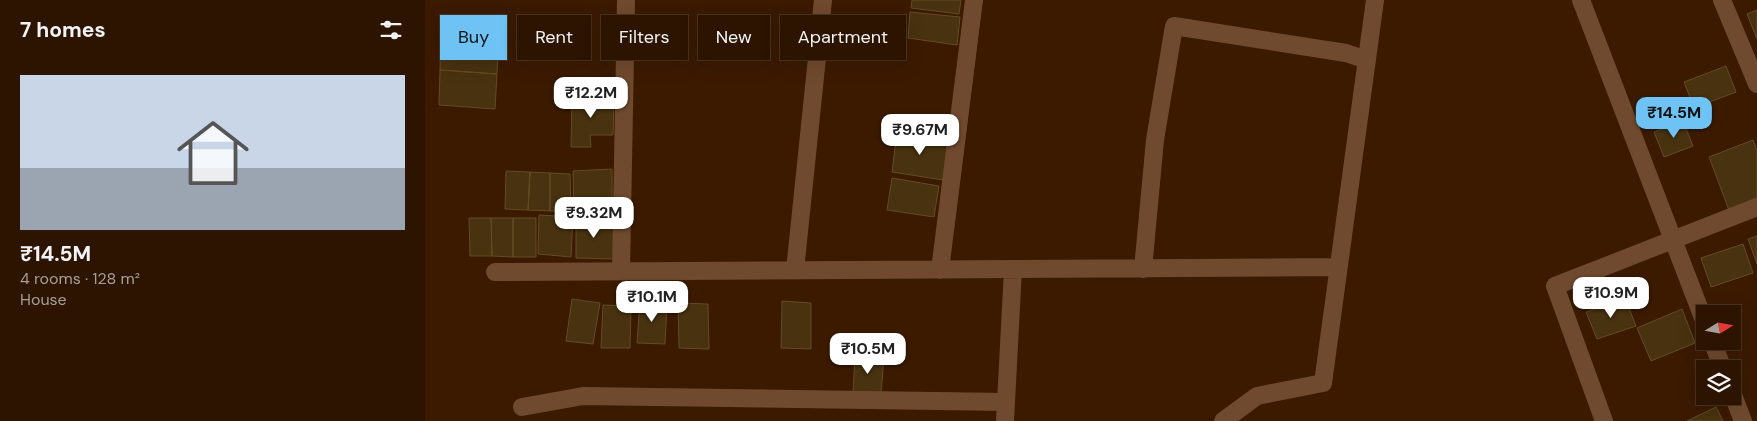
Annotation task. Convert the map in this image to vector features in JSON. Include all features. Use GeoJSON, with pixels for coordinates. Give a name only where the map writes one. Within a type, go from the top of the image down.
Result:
{"type":"FeatureCollection","features":[{"type":"Feature","properties":{"kind":"street"},"geometry":{"type":"LineString","coordinates":[[621,271],[627,0]]}},
{"type":"Feature","properties":{"kind":"street"},"geometry":{"type":"LineString","coordinates":[[795,270],[823,0]]}},
{"type":"Feature","properties":{"kind":"street"},"geometry":{"type":"LineString","coordinates":[[940,270],[974,0]]}},
{"type":"Feature","properties":{"kind":"street"},"geometry":{"type":"LineString","coordinates":[[1223,421],[1257,396],[1323,383],[1375,0]]}},
{"type":"Feature","properties":{"kind":"street"},"geometry":{"type":"LineString","coordinates":[[1581,0],[1698,305]]}},
{"type":"Feature","properties":{"kind":"street"},"geometry":{"type":"LineString","coordinates":[[1722,0],[1757,84]]}},
{"type":"Feature","properties":{"kind":"street"},"geometry":{"type":"LineString","coordinates":[[1143,269],[1155,140],[1174,26],[1346,53],[1367,60]]}},
{"type":"Feature","properties":{"kind":"street"},"geometry":{"type":"LineString","coordinates":[[1603,421],[1555,286],[1757,208]]}},
{"type":"Feature","properties":{"kind":"street"},"geometry":{"type":"LineString","coordinates":[[495,272],[1339,268]]}},
{"type":"Feature","properties":{"kind":"street"},"geometry":{"type":"LineString","coordinates":[[1005,421],[1013,269]]}},
{"type":"Feature","properties":{"kind":"street"},"geometry":{"type":"LineString","coordinates":[[522,407],[583,396],[1005,402]]}},
{"type":"Feature","properties":{"kind":"street"},"geometry":{"type":"LineString","coordinates":[[1737,405],[1743,421]]}},
{"type":"Feature","properties":{"kind":"building"},"geometry":{"type":"Polygon","coordinates":[[[912,0],[961,0],[959,14],[911,8],[912,0]]]}},
{"type":"Feature","properties":{"kind":"building"},"geometry":{"type":"Polygon","coordinates":[[[1757,10],[1757,39],[1747,14],[1757,10]]]}},
{"type":"Feature","properties":{"kind":"building"},"geometry":{"type":"Polygon","coordinates":[[[910,12],[960,17],[957,45],[908,38],[910,12]]]}},
{"type":"Feature","properties":{"kind":"building"},"geometry":{"type":"Polygon","coordinates":[[[440,60],[498,60],[497,74],[440,70],[440,60]]]}},
{"type":"Feature","properties":{"kind":"building"},"geometry":{"type":"Polygon","coordinates":[[[1726,66],[1736,92],[1694,108],[1684,82],[1726,66]]]}},
{"type":"Feature","properties":{"kind":"building"},"geometry":{"type":"Polygon","coordinates":[[[440,70],[497,74],[495,109],[439,105],[440,70]]]}},
{"type":"Feature","properties":{"kind":"building"},"geometry":{"type":"Polygon","coordinates":[[[586,91],[601,99],[614,100],[613,135],[590,135],[591,147],[571,147],[572,99],[586,91]]]}},
{"type":"Feature","properties":{"kind":"building"},"geometry":{"type":"Polygon","coordinates":[[[1683,121],[1693,146],[1664,157],[1654,132],[1683,121]]]}},
{"type":"Feature","properties":{"kind":"building"},"geometry":{"type":"Polygon","coordinates":[[[897,131],[948,139],[943,180],[892,172],[897,131]]]}},
{"type":"Feature","properties":{"kind":"building"},"geometry":{"type":"Polygon","coordinates":[[[1753,140],[1757,151],[1757,199],[1729,210],[1709,157],[1753,140]]]}},
{"type":"Feature","properties":{"kind":"building"},"geometry":{"type":"Polygon","coordinates":[[[612,169],[612,210],[574,212],[573,171],[612,169]]]}},
{"type":"Feature","properties":{"kind":"building"},"geometry":{"type":"Polygon","coordinates":[[[506,171],[530,172],[528,210],[505,209],[506,171]]]}},
{"type":"Feature","properties":{"kind":"building"},"geometry":{"type":"Polygon","coordinates":[[[530,172],[550,173],[550,211],[528,210],[530,172]]]}},
{"type":"Feature","properties":{"kind":"building"},"geometry":{"type":"Polygon","coordinates":[[[550,173],[570,174],[571,211],[550,211],[550,173]]]}},
{"type":"Feature","properties":{"kind":"building"},"geometry":{"type":"Polygon","coordinates":[[[892,178],[939,186],[934,217],[887,210],[892,178]]]}},
{"type":"Feature","properties":{"kind":"building"},"geometry":{"type":"Polygon","coordinates":[[[539,215],[573,217],[571,257],[538,254],[539,215]]]}},
{"type":"Feature","properties":{"kind":"building"},"geometry":{"type":"Polygon","coordinates":[[[576,215],[591,215],[591,222],[613,220],[614,259],[576,258],[576,215]]]}},
{"type":"Feature","properties":{"kind":"building"},"geometry":{"type":"Polygon","coordinates":[[[469,218],[491,218],[492,256],[470,256],[469,218]]]}},
{"type":"Feature","properties":{"kind":"building"},"geometry":{"type":"Polygon","coordinates":[[[491,218],[513,218],[513,257],[492,256],[491,218]]]}},
{"type":"Feature","properties":{"kind":"building"},"geometry":{"type":"Polygon","coordinates":[[[513,218],[536,218],[536,257],[513,257],[513,218]]]}},
{"type":"Feature","properties":{"kind":"building"},"geometry":{"type":"Polygon","coordinates":[[[1757,236],[1757,264],[1748,239],[1757,236]]]}},
{"type":"Feature","properties":{"kind":"building"},"geometry":{"type":"Polygon","coordinates":[[[1743,244],[1753,273],[1711,287],[1701,258],[1743,244]]]}},
{"type":"Feature","properties":{"kind":"building"},"geometry":{"type":"Polygon","coordinates":[[[1625,298],[1636,326],[1597,339],[1586,312],[1625,298]]]}},
{"type":"Feature","properties":{"kind":"building"},"geometry":{"type":"Polygon","coordinates":[[[572,299],[600,303],[593,344],[566,341],[572,299]]]}},
{"type":"Feature","properties":{"kind":"building"},"geometry":{"type":"Polygon","coordinates":[[[640,301],[667,303],[665,344],[637,343],[640,301]]]}},
{"type":"Feature","properties":{"kind":"building"},"geometry":{"type":"Polygon","coordinates":[[[782,301],[811,303],[811,349],[781,348],[782,301]]]}},
{"type":"Feature","properties":{"kind":"building"},"geometry":{"type":"Polygon","coordinates":[[[678,303],[708,304],[709,349],[679,348],[678,303]]]}},
{"type":"Feature","properties":{"kind":"building"},"geometry":{"type":"Polygon","coordinates":[[[603,305],[631,306],[630,348],[601,348],[603,305]]]}},
{"type":"Feature","properties":{"kind":"building"},"geometry":{"type":"Polygon","coordinates":[[[1682,309],[1695,343],[1651,361],[1637,328],[1682,309]]]}},
{"type":"Feature","properties":{"kind":"building"},"geometry":{"type":"Polygon","coordinates":[[[855,356],[884,357],[881,394],[853,392],[855,356]]]}},
{"type":"Feature","properties":{"kind":"building"},"geometry":{"type":"Polygon","coordinates":[[[1716,407],[1723,421],[1687,421],[1716,407]]]}}]}
